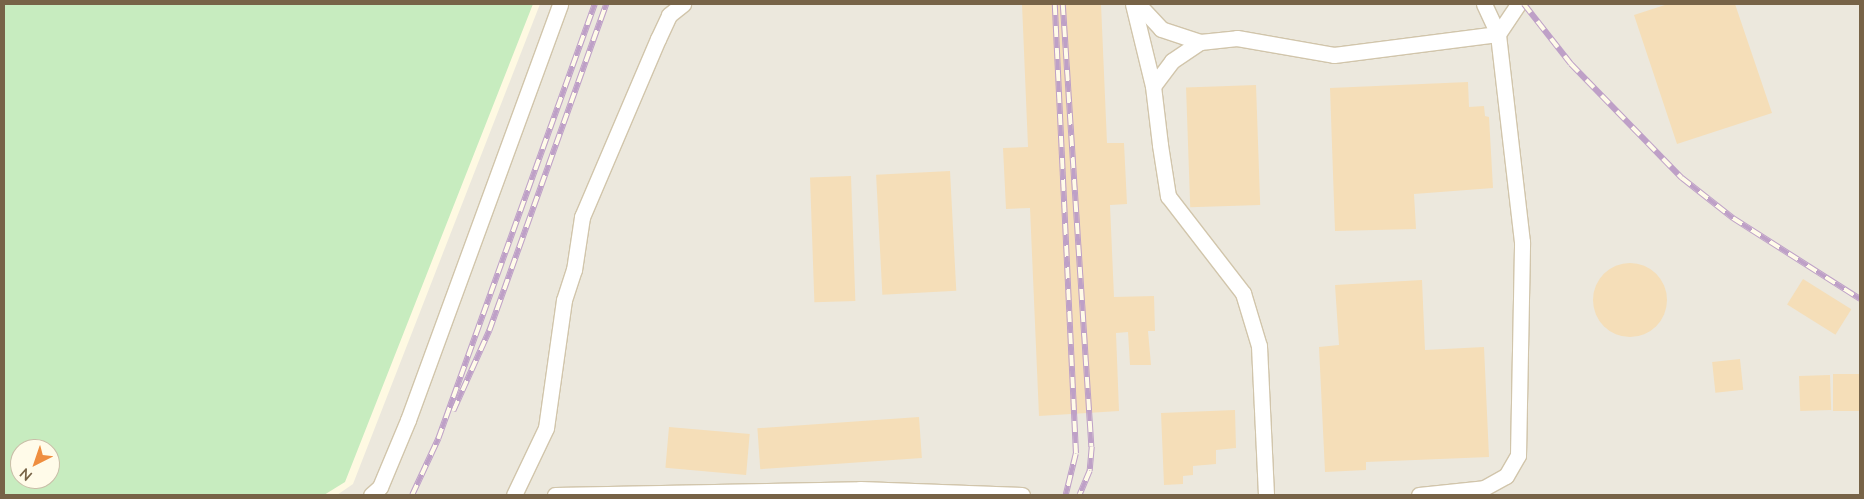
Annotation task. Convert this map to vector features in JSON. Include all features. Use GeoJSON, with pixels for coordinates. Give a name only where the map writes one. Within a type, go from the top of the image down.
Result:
{"type":"FeatureCollection","features":[{"type":"Feature","properties":{"kind":"lane"},"geometry":{"type":"LineString","coordinates":[[372,495],[380,487],[415,403],[560,4]]}},
{"type":"Feature","properties":{"kind":"lane"},"geometry":{"type":"LineString","coordinates":[[514,495],[546,428],[564,300],[574,270],[582,217],[658,39],[670,15],[684,4]]}},
{"type":"Feature","properties":{"kind":"lane"},"geometry":{"type":"LineString","coordinates":[[1132,4],[1153,86],[1168,196],[1243,293],[1259,346],[1266,495]]}},
{"type":"Feature","properties":{"kind":"lane"},"geometry":{"type":"LineString","coordinates":[[1138,4],[1161,29],[1200,42],[1237,38],[1334,55],[1498,34],[1518,4]]}},
{"type":"Feature","properties":{"kind":"lane"},"geometry":{"type":"LineString","coordinates":[[1419,495],[1484,488],[1506,476],[1518,455],[1522,242],[1498,34],[1484,4]]}},
{"type":"Feature","properties":{"kind":"lane"},"geometry":{"type":"LineString","coordinates":[[1153,86],[1172,62],[1200,42]]}},
{"type":"Feature","properties":{"kind":"lane"},"geometry":{"type":"LineString","coordinates":[[555,495],[860,489],[1022,495]]}},
{"type":"Feature","properties":{"kind":"shaded area"},"geometry":{"type":"Polygon","coordinates":[[[540,4],[1860,4],[1860,495],[337,495],[353,484],[540,4]]]}},
{"type":"Feature","properties":{"kind":"green space"},"geometry":{"type":"Polygon","coordinates":[[[4,4],[533,4],[345,482],[324,495],[4,495],[4,4]]]}},
{"type":"Feature","properties":{"kind":"building"},"geometry":{"type":"Polygon","coordinates":[[[1022,4],[1101,4],[1107,143],[1124,143],[1127,204],[1110,205],[1114,297],[1154,296],[1155,331],[1148,331],[1151,365],[1130,365],[1128,332],[1116,333],[1119,411],[1039,416],[1030,208],[1006,209],[1003,148],[1028,147],[1022,4]]]}},
{"type":"Feature","properties":{"kind":"building"},"geometry":{"type":"Polygon","coordinates":[[[1668,4],[1735,4],[1772,113],[1677,144],[1634,15],[1668,4]]]}},
{"type":"Feature","properties":{"kind":"building"},"geometry":{"type":"Polygon","coordinates":[[[1468,82],[1469,107],[1484,106],[1485,116],[1489,117],[1493,188],[1414,194],[1416,229],[1335,231],[1330,88],[1468,82]]]}},
{"type":"Feature","properties":{"kind":"building"},"geometry":{"type":"Polygon","coordinates":[[[1256,85],[1260,205],[1190,207],[1186,87],[1256,85]]]}},
{"type":"Feature","properties":{"kind":"building"},"geometry":{"type":"Polygon","coordinates":[[[950,171],[956,291],[882,295],[876,175],[950,171]]]}},
{"type":"Feature","properties":{"kind":"building"},"geometry":{"type":"Polygon","coordinates":[[[851,176],[855,301],[814,302],[810,177],[851,176]]]}},
{"type":"Feature","properties":{"kind":"building"},"geometry":{"type":"Polygon","coordinates":[[[1630,263],[1644,266],[1656,274],[1664,286],[1667,300],[1664,314],[1656,326],[1644,334],[1630,337],[1616,334],[1604,326],[1596,314],[1593,300],[1596,286],[1604,274],[1616,266],[1630,263]]]}},
{"type":"Feature","properties":{"kind":"building"},"geometry":{"type":"Polygon","coordinates":[[[1803,279],[1851,309],[1835,335],[1787,304],[1803,279]]]}},
{"type":"Feature","properties":{"kind":"building"},"geometry":{"type":"Polygon","coordinates":[[[1422,280],[1425,350],[1484,347],[1489,457],[1366,462],[1366,470],[1325,472],[1319,347],[1339,345],[1335,285],[1422,280]]]}},
{"type":"Feature","properties":{"kind":"building"},"geometry":{"type":"Polygon","coordinates":[[[1740,359],[1743,390],[1715,393],[1712,362],[1740,359]]]}},
{"type":"Feature","properties":{"kind":"building"},"geometry":{"type":"Polygon","coordinates":[[[1833,374],[1860,374],[1860,411],[1833,411],[1833,374]]]}},
{"type":"Feature","properties":{"kind":"building"},"geometry":{"type":"Polygon","coordinates":[[[1830,375],[1831,410],[1800,411],[1799,376],[1830,375]]]}},
{"type":"Feature","properties":{"kind":"building"},"geometry":{"type":"Polygon","coordinates":[[[1235,410],[1236,448],[1216,450],[1216,464],[1193,466],[1193,475],[1183,476],[1183,484],[1164,485],[1161,413],[1235,410]]]}},
{"type":"Feature","properties":{"kind":"building"},"geometry":{"type":"Polygon","coordinates":[[[919,417],[922,458],[760,469],[757,428],[919,417]]]}},
{"type":"Feature","properties":{"kind":"building"},"geometry":{"type":"Polygon","coordinates":[[[669,427],[750,434],[746,475],[665,468],[669,427]]]}},
{"type":"Feature","properties":{"kind":"railway"},"geometry":{"type":"LineString","coordinates":[[412,495],[438,439],[595,4]]}},
{"type":"Feature","properties":{"kind":"railway"},"geometry":{"type":"LineString","coordinates":[[453,411],[489,331],[606,4]]}},
{"type":"Feature","properties":{"kind":"railway"},"geometry":{"type":"LineString","coordinates":[[1055,4],[1076,454],[1066,495]]}},
{"type":"Feature","properties":{"kind":"railway"},"geometry":{"type":"LineString","coordinates":[[1063,4],[1092,447],[1090,471],[1080,495]]}},
{"type":"Feature","properties":{"kind":"railway"},"geometry":{"type":"LineString","coordinates":[[1524,4],[1571,64],[1682,178],[1733,218],[1860,299]]}}]}
